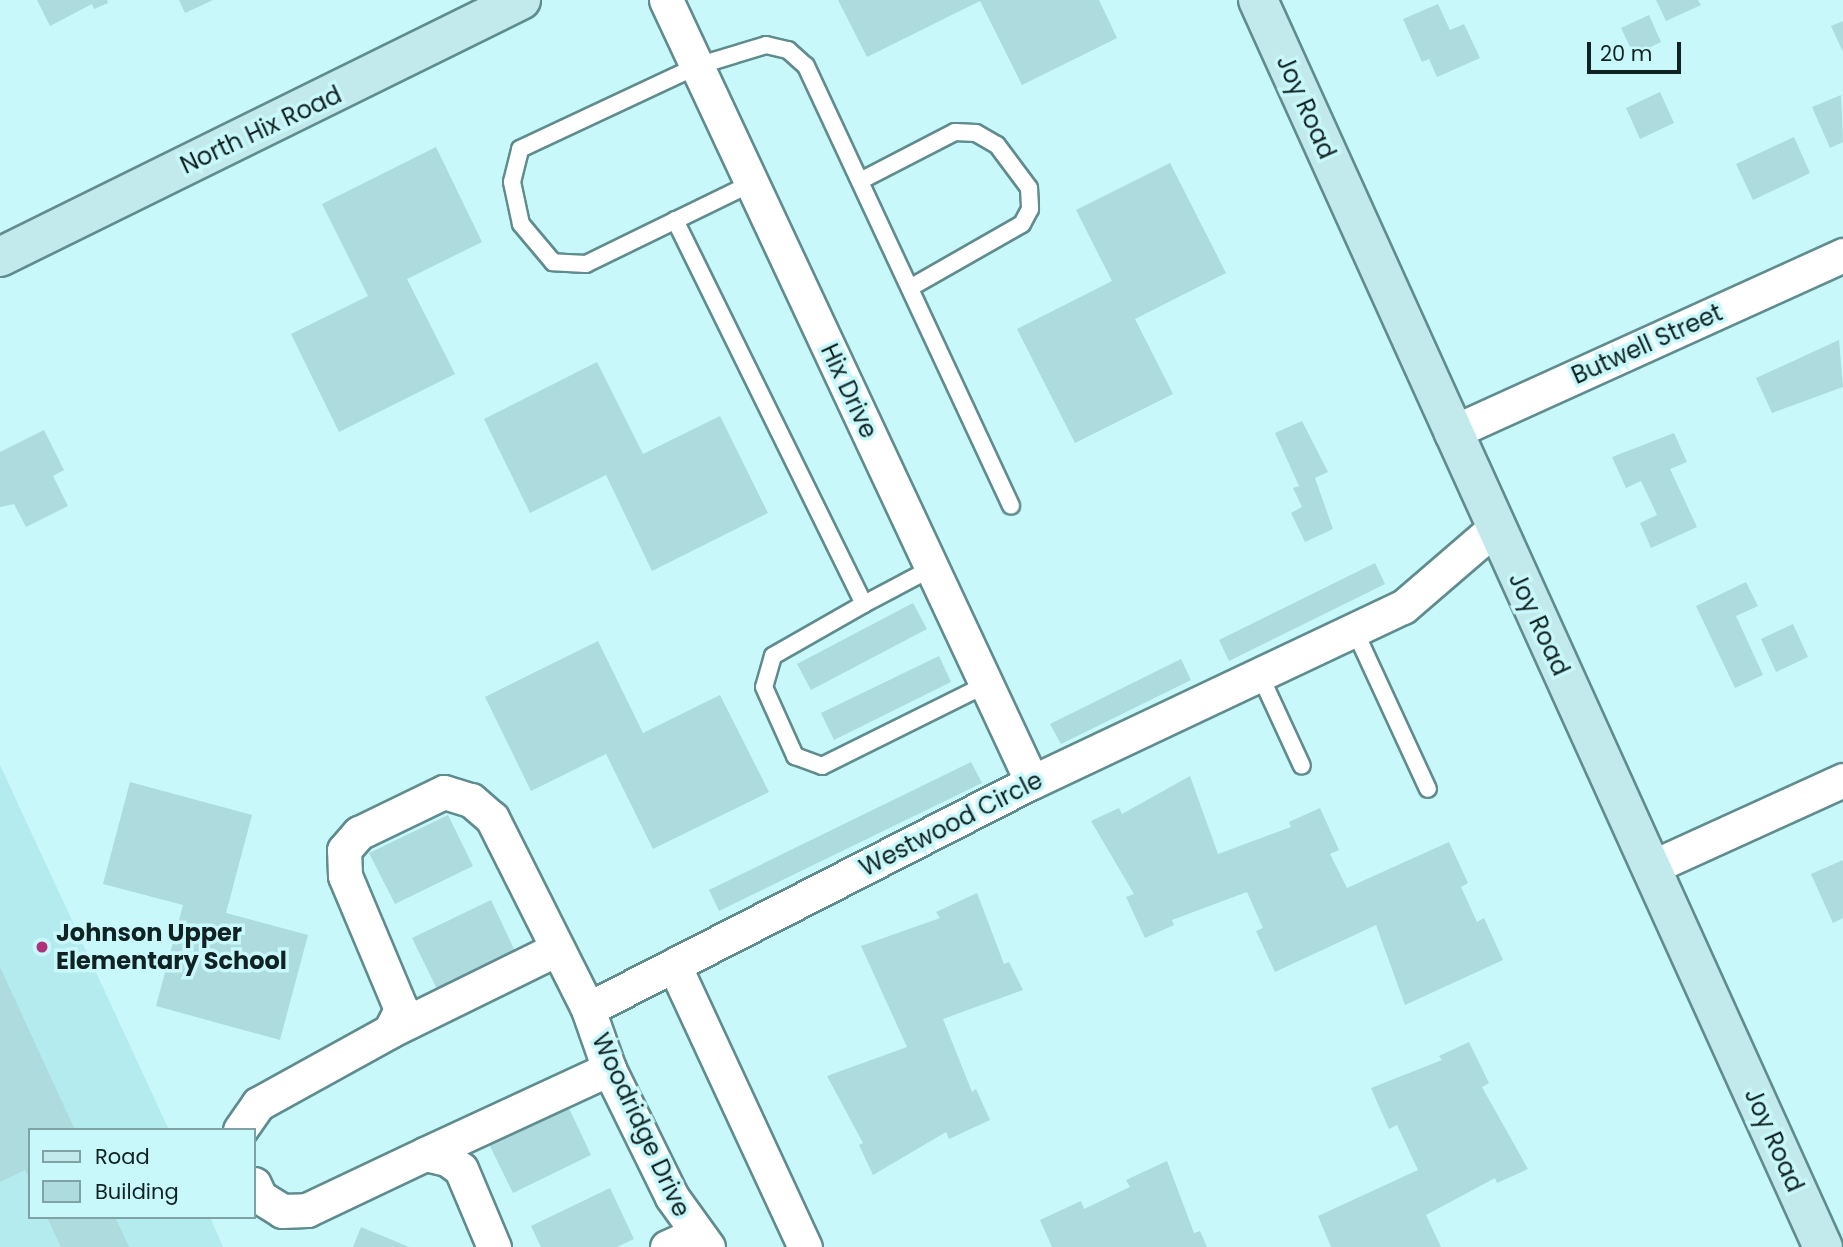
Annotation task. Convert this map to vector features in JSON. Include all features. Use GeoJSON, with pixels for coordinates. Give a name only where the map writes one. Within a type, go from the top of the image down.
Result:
{"type":"FeatureCollection","features":[{"type":"Feature","properties":{"kind":"street","name":"North Hix Road"},"geometry":{"type":"LineString","coordinates":[[0,257],[521,0]]}},
{"type":"Feature","properties":{"kind":"street","name":"Hix Drive"},"geometry":{"type":"LineString","coordinates":[[666,0],[1032,782]]}},
{"type":"Feature","properties":{"kind":"street","name":"Joy Road"},"geometry":{"type":"LineString","coordinates":[[1263,2],[1451,433],[1823,1247]]}},
{"type":"Feature","properties":{"kind":"street","name":"Butwell Street"},"geometry":{"type":"LineString","coordinates":[[1451,433],[1843,256]]}},
{"type":"Feature","properties":{"kind":"street","name":"Westwood Circle"},"geometry":{"type":"LineString","coordinates":[[674,965],[1032,782],[1403,607],[1495,528]]}},
{"type":"Feature","properties":{"kind":"street"},"geometry":{"type":"LineString","coordinates":[[1650,868],[1843,780]]}},
{"type":"Feature","properties":{"kind":"street"},"geometry":{"type":"LineString","coordinates":[[390,1031],[401,1009],[345,876],[344,850],[359,834],[444,792],[471,800],[492,818],[588,1009]]}},
{"type":"Feature","properties":{"kind":"street"},"geometry":{"type":"LineString","coordinates":[[241,1128],[258,1104],[390,1031],[557,950]]}},
{"type":"Feature","properties":{"kind":"street"},"geometry":{"type":"LineString","coordinates":[[674,965],[805,1247]]}},
{"type":"Feature","properties":{"kind":"street","name":"Woodridge Drive"},"geometry":{"type":"LineString","coordinates":[[674,965],[588,1009],[609,1069],[672,1196],[691,1243]]}},
{"type":"Feature","properties":{"kind":"street"},"geometry":{"type":"LineString","coordinates":[[256,1188],[260,1197],[282,1211],[307,1210],[609,1069]]}},
{"type":"Feature","properties":{"kind":"street"},"geometry":{"type":"LineString","coordinates":[[425,1154],[461,1169],[495,1247]]}},
{"type":"Feature","properties":{"kind":"lane"},"geometry":{"type":"LineString","coordinates":[[752,183],[586,264],[553,262],[521,224],[512,182],[520,149],[697,66],[766,45],[788,50],[806,66],[1011,505]]}},
{"type":"Feature","properties":{"kind":"lane"},"geometry":{"type":"LineString","coordinates":[[860,181],[955,132],[976,134],[997,145],[1029,188],[1030,209],[1022,224],[910,288]]}},
{"type":"Feature","properties":{"kind":"lane"},"geometry":{"type":"LineString","coordinates":[[675,220],[864,604]]}},
{"type":"Feature","properties":{"kind":"lane"},"geometry":{"type":"LineString","coordinates":[[932,568],[773,656],[764,687],[795,756],[822,766],[986,684]]}},
{"type":"Feature","properties":{"kind":"lane"},"geometry":{"type":"LineString","coordinates":[[1354,629],[1428,789]]}},
{"type":"Feature","properties":{"kind":"lane"},"geometry":{"type":"LineString","coordinates":[[1259,673],[1302,766]]}},
{"type":"Feature","properties":{"kind":"shaded area","name":"Johnson Upper Elementary School"},"geometry":{"type":"Polygon","coordinates":[[[0,765],[168,1128],[28,1128],[28,1219],[211,1219],[223,1247],[0,1247],[0,765]]]}},
{"type":"Feature","properties":{"kind":"building"},"geometry":{"type":"Polygon","coordinates":[[[37,0],[107,0],[108,3],[94,9],[92,4],[50,26],[37,0]]]}},
{"type":"Feature","properties":{"kind":"building"},"geometry":{"type":"Polygon","coordinates":[[[179,0],[213,0],[185,13],[179,0]]]}},
{"type":"Feature","properties":{"kind":"building"},"geometry":{"type":"Polygon","coordinates":[[[838,0],[1099,0],[1117,38],[1022,85],[980,1],[867,57],[838,0]]]}},
{"type":"Feature","properties":{"kind":"building"},"geometry":{"type":"Polygon","coordinates":[[[1656,0],[1698,0],[1701,5],[1666,21],[1656,0]]]}},
{"type":"Feature","properties":{"kind":"building"},"geometry":{"type":"Polygon","coordinates":[[[1438,4],[1450,30],[1464,24],[1480,58],[1437,77],[1429,59],[1422,62],[1403,19],[1438,4]]]}},
{"type":"Feature","properties":{"kind":"building"},"geometry":{"type":"Polygon","coordinates":[[[1649,15],[1661,42],[1634,55],[1621,28],[1649,15]]]}},
{"type":"Feature","properties":{"kind":"building"},"geometry":{"type":"Polygon","coordinates":[[[1843,21],[1843,52],[1831,26],[1843,21]]]}},
{"type":"Feature","properties":{"kind":"building"},"geometry":{"type":"Polygon","coordinates":[[[1660,92],[1674,123],[1640,139],[1626,108],[1660,92]]]}},
{"type":"Feature","properties":{"kind":"building"},"geometry":{"type":"Polygon","coordinates":[[[1841,95],[1843,142],[1830,148],[1812,107],[1841,95]]]}},
{"type":"Feature","properties":{"kind":"building"},"geometry":{"type":"Polygon","coordinates":[[[1794,137],[1810,173],[1753,200],[1736,164],[1794,137]]]}},
{"type":"Feature","properties":{"kind":"building"},"geometry":{"type":"Polygon","coordinates":[[[436,147],[482,242],[407,279],[455,374],[339,432],[291,334],[368,296],[322,204],[436,147]]]}},
{"type":"Feature","properties":{"kind":"building"},"geometry":{"type":"Polygon","coordinates":[[[1170,163],[1226,273],[1135,319],[1173,394],[1075,443],[1017,329],[1112,281],[1076,210],[1170,163]]]}},
{"type":"Feature","properties":{"kind":"building"},"geometry":{"type":"Polygon","coordinates":[[[1839,340],[1843,387],[1772,413],[1756,378],[1839,340]]]}},
{"type":"Feature","properties":{"kind":"building"},"geometry":{"type":"Polygon","coordinates":[[[597,362],[643,454],[720,416],[768,513],[652,571],[606,475],[530,513],[484,419],[597,362]]]}},
{"type":"Feature","properties":{"kind":"building"},"geometry":{"type":"Polygon","coordinates":[[[1302,421],[1328,472],[1315,478],[1333,529],[1305,542],[1291,513],[1302,507],[1293,488],[1299,486],[1275,433],[1302,421]]]}},
{"type":"Feature","properties":{"kind":"building"},"geometry":{"type":"Polygon","coordinates":[[[44,430],[64,470],[53,476],[68,506],[26,527],[14,504],[0,507],[0,452],[44,430]]]}},
{"type":"Feature","properties":{"kind":"building"},"geometry":{"type":"Polygon","coordinates":[[[1674,433],[1687,462],[1670,469],[1697,527],[1651,548],[1640,523],[1657,515],[1641,481],[1626,488],[1612,457],[1674,433]]]}},
{"type":"Feature","properties":{"kind":"building"},"geometry":{"type":"Polygon","coordinates":[[[1375,563],[1385,584],[1229,661],[1219,640],[1375,563]]]}},
{"type":"Feature","properties":{"kind":"building"},"geometry":{"type":"Polygon","coordinates":[[[1746,582],[1758,606],[1736,616],[1763,675],[1735,688],[1696,606],[1746,582]]]}},
{"type":"Feature","properties":{"kind":"building"},"geometry":{"type":"Polygon","coordinates":[[[913,603],[927,629],[811,690],[797,664],[913,603]]]}},
{"type":"Feature","properties":{"kind":"building"},"geometry":{"type":"Polygon","coordinates":[[[1793,624],[1808,657],[1776,672],[1761,639],[1793,624]]]}},
{"type":"Feature","properties":{"kind":"building"},"geometry":{"type":"Polygon","coordinates":[[[598,641],[643,733],[720,695],[769,792],[653,849],[606,754],[531,791],[485,697],[598,641]]]}},
{"type":"Feature","properties":{"kind":"building"},"geometry":{"type":"Polygon","coordinates":[[[939,656],[951,682],[834,740],[821,713],[939,656]]]}},
{"type":"Feature","properties":{"kind":"building"},"geometry":{"type":"Polygon","coordinates":[[[1181,659],[1191,680],[1061,744],[1050,724],[1181,659]]]}},
{"type":"Feature","properties":{"kind":"building"},"geometry":{"type":"Polygon","coordinates":[[[971,762],[982,783],[719,911],[709,890],[971,762]]]}},
{"type":"Feature","properties":{"kind":"building"},"geometry":{"type":"Polygon","coordinates":[[[1190,776],[1218,854],[1291,827],[1289,822],[1320,808],[1339,850],[1330,854],[1347,888],[1449,842],[1468,883],[1461,887],[1477,922],[1484,918],[1503,960],[1405,1005],[1376,925],[1275,972],[1256,931],[1263,928],[1247,892],[1172,920],[1174,925],[1145,938],[1126,897],[1134,894],[1091,821],[1119,808],[1122,814],[1190,776]]]}},
{"type":"Feature","properties":{"kind":"building"},"geometry":{"type":"Polygon","coordinates":[[[130,782],[252,815],[226,913],[308,935],[280,1040],[156,1006],[183,905],[103,884],[130,782]]]}},
{"type":"Feature","properties":{"kind":"building"},"geometry":{"type":"Polygon","coordinates":[[[448,815],[473,866],[395,904],[369,853],[448,815]]]}},
{"type":"Feature","properties":{"kind":"building"},"geometry":{"type":"Polygon","coordinates":[[[1843,860],[1843,918],[1833,923],[1811,874],[1843,860]]]}},
{"type":"Feature","properties":{"kind":"building"},"geometry":{"type":"Polygon","coordinates":[[[977,893],[1004,964],[1009,962],[1023,990],[943,1019],[972,1092],[976,1089],[990,1120],[949,1139],[946,1132],[873,1175],[859,1145],[863,1143],[827,1076],[907,1047],[861,946],[940,918],[936,912],[977,893]]]}},
{"type":"Feature","properties":{"kind":"building"},"geometry":{"type":"Polygon","coordinates":[[[491,900],[515,951],[437,989],[412,938],[491,900]]]}},
{"type":"Feature","properties":{"kind":"building"},"geometry":{"type":"Polygon","coordinates":[[[0,967],[74,1128],[28,1128],[28,1175],[25,1170],[0,1182],[0,967]]]}},
{"type":"Feature","properties":{"kind":"building"},"geometry":{"type":"Polygon","coordinates":[[[1469,1042],[1489,1083],[1482,1087],[1528,1169],[1497,1183],[1495,1178],[1426,1215],[1441,1247],[1331,1247],[1318,1216],[1418,1170],[1397,1125],[1389,1129],[1371,1088],[1442,1060],[1439,1056],[1469,1042]]]}},
{"type":"Feature","properties":{"kind":"building"},"geometry":{"type":"Polygon","coordinates":[[[567,1104],[591,1155],[513,1193],[488,1142],[567,1104]]]}},
{"type":"Feature","properties":{"kind":"building"},"geometry":{"type":"Polygon","coordinates":[[[1167,1161],[1194,1233],[1200,1231],[1207,1247],[1052,1247],[1040,1220],[1081,1201],[1084,1209],[1130,1187],[1126,1180],[1167,1161]]]}},
{"type":"Feature","properties":{"kind":"building"},"geometry":{"type":"Polygon","coordinates":[[[610,1188],[634,1239],[617,1247],[541,1247],[531,1226],[610,1188]]]}},
{"type":"Feature","properties":{"kind":"building"},"geometry":{"type":"Polygon","coordinates":[[[48,1219],[116,1219],[129,1247],[61,1247],[48,1219]]]}},
{"type":"Feature","properties":{"kind":"building"},"geometry":{"type":"Polygon","coordinates":[[[361,1227],[409,1247],[353,1247],[361,1227]]]}},
{"type":"Feature","properties":{"kind":"place","name":"Johnson Upper Elementary School"},"geometry":{"type":"Point","coordinates":[42,947]}}]}
